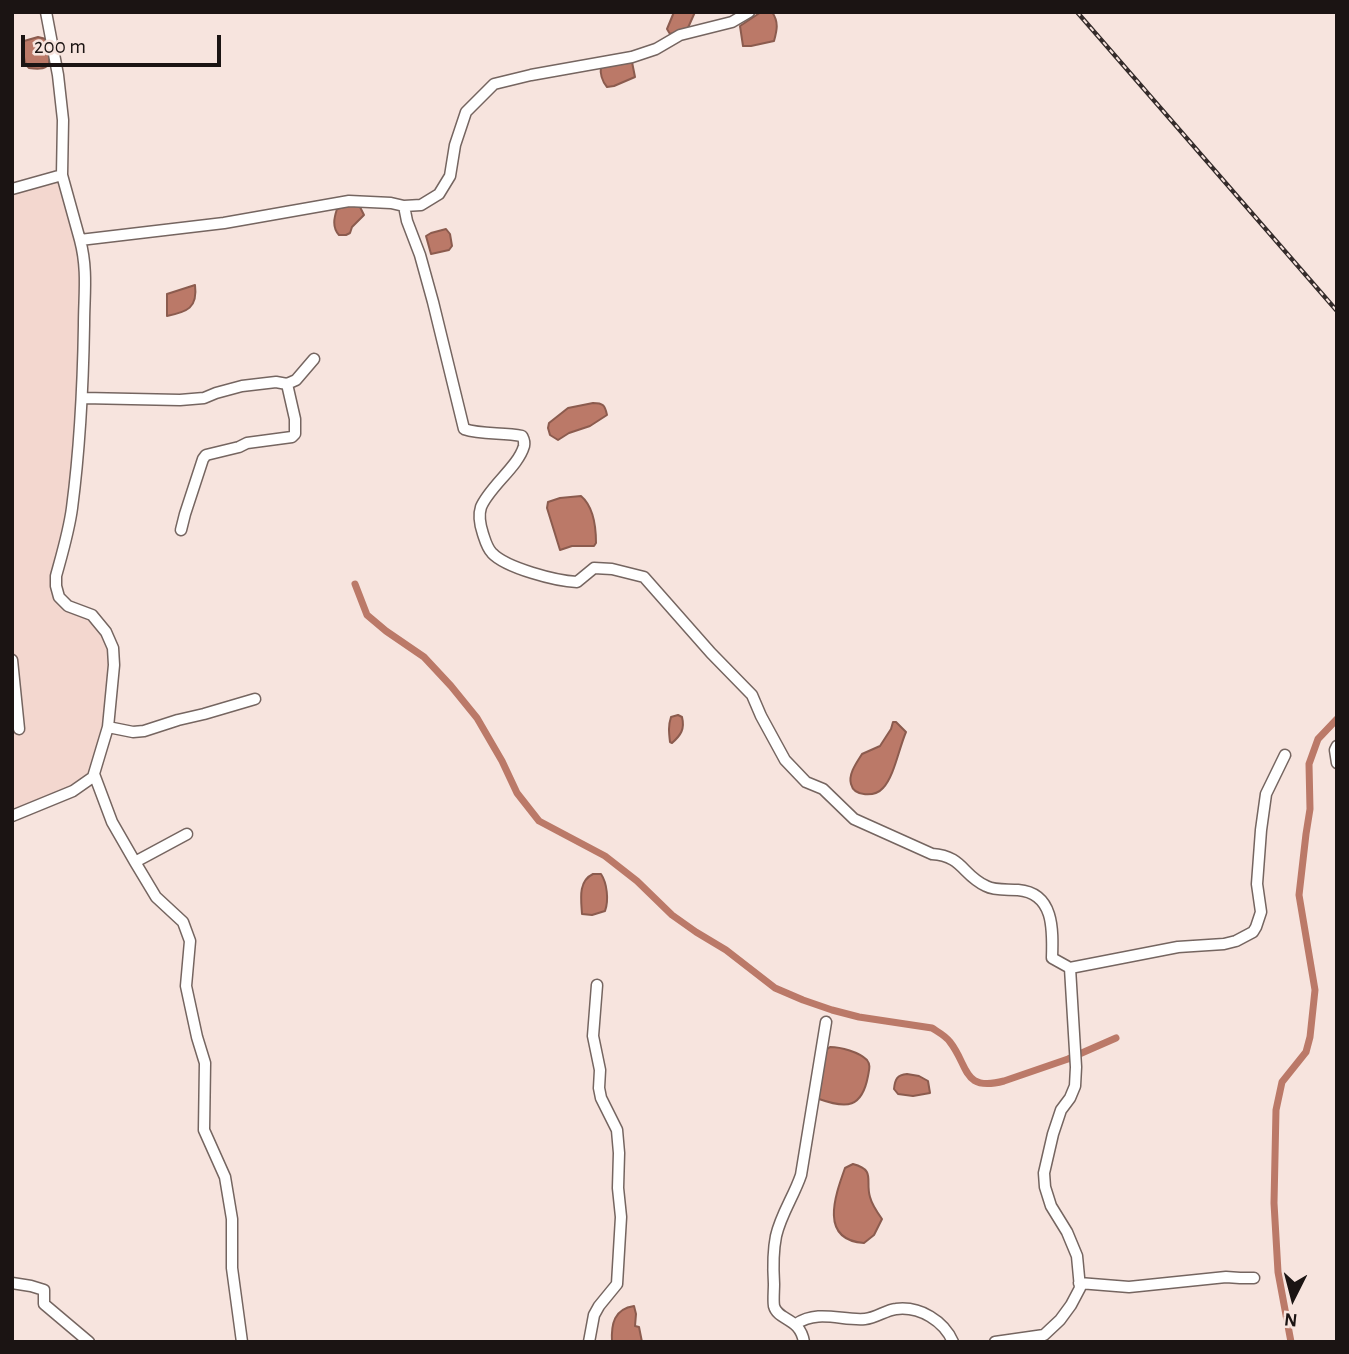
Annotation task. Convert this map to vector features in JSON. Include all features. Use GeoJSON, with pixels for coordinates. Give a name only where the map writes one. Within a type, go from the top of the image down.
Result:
{"type":"FeatureCollection","features":[{"type":"Feature","properties":{"kind":"street"},"geometry":{"type":"LineString","coordinates":[[12,816],[73,791],[93,777],[108,727],[114,666],[113,648],[106,632],[92,615],[68,606],[59,597],[56,586],[72,509],[83,398],[86,278],[85,258],[62,174],[64,120],[46,12]]}},
{"type":"Feature","properties":{"kind":"street"},"geometry":{"type":"LineString","coordinates":[[80,240],[224,223],[329,203],[349,201],[421,205],[439,194],[450,176],[455,145],[466,112],[494,84],[632,57],[656,49],[680,35],[732,22],[749,12]]}},
{"type":"Feature","properties":{"kind":"street"},"geometry":{"type":"LineString","coordinates":[[12,189],[62,174]]}},
{"type":"Feature","properties":{"kind":"street"},"geometry":{"type":"LineString","coordinates":[[404,206],[433,302],[464,429],[515,434],[524,438],[524,446],[519,456],[486,498],[480,510],[480,525],[489,550],[511,565],[566,581],[577,582],[594,568],[612,569],[644,577],[752,695],[785,760],[806,782],[823,789],[855,819],[932,854],[956,860],[988,888],[1022,890],[1034,894],[1044,903],[1051,922],[1052,958],[1070,968],[1178,947],[1224,944],[1237,941],[1253,932],[1261,912],[1257,884],[1266,793],[1285,755]]}},
{"type":"Feature","properties":{"kind":"street"},"geometry":{"type":"LineString","coordinates":[[83,398],[180,401],[204,398],[242,386],[276,382],[287,384],[296,380],[314,359]]}},
{"type":"Feature","properties":{"kind":"street"},"geometry":{"type":"LineString","coordinates":[[181,530],[206,455],[247,443],[295,434],[295,419],[287,384]]}},
{"type":"Feature","properties":{"kind":"street"},"geometry":{"type":"LineString","coordinates":[[12,660],[19,729]]}},
{"type":"Feature","properties":{"kind":"street"},"geometry":{"type":"LineString","coordinates":[[108,727],[133,732],[144,731],[255,699]]}},
{"type":"Feature","properties":{"kind":"street"},"geometry":{"type":"LineString","coordinates":[[1337,746],[1337,763]]}},
{"type":"Feature","properties":{"kind":"street"},"geometry":{"type":"LineString","coordinates":[[94,774],[112,822],[156,897],[183,922],[190,941],[186,986],[205,1063],[204,1130],[225,1177],[232,1219],[232,1268],[242,1342]]}},
{"type":"Feature","properties":{"kind":"street"},"geometry":{"type":"LineString","coordinates":[[135,862],[187,834]]}},
{"type":"Feature","properties":{"kind":"street"},"geometry":{"type":"LineString","coordinates":[[995,1342],[1044,1335],[1072,1305],[1080,1288],[1077,1256],[1067,1232],[1051,1206],[1044,1173],[1061,1110],[1073,1092],[1076,1067],[1070,968]]}},
{"type":"Feature","properties":{"kind":"street"},"geometry":{"type":"LineString","coordinates":[[589,1342],[594,1315],[617,1284],[621,1217],[617,1130],[601,1097],[600,1070],[593,1036],[597,985]]}},
{"type":"Feature","properties":{"kind":"street"},"geometry":{"type":"LineString","coordinates":[[804,1342],[803,1334],[796,1324],[780,1314],[774,1306],[773,1266],[776,1235],[801,1175],[826,1022]]}},
{"type":"Feature","properties":{"kind":"street"},"geometry":{"type":"LineString","coordinates":[[1079,1283],[1129,1287],[1226,1277],[1254,1278]]}},
{"type":"Feature","properties":{"kind":"street"},"geometry":{"type":"LineString","coordinates":[[12,1283],[44,1290],[44,1304],[89,1342]]}},
{"type":"Feature","properties":{"kind":"street"},"geometry":{"type":"LineString","coordinates":[[796,1324],[802,1320],[828,1315],[864,1319],[893,1309],[903,1309],[923,1313],[940,1322],[953,1342]]}},
{"type":"Feature","properties":{"kind":"shaded area"},"geometry":{"type":"Polygon","coordinates":[[[674,12],[695,12],[687,30],[670,34],[667,29],[674,12]]]}},
{"type":"Feature","properties":{"kind":"shaded area"},"geometry":{"type":"Polygon","coordinates":[[[761,12],[772,12],[776,19],[774,41],[743,46],[740,26],[761,12]]]}},
{"type":"Feature","properties":{"kind":"shaded area"},"geometry":{"type":"Polygon","coordinates":[[[38,37],[46,39],[48,43],[49,64],[37,69],[29,68],[24,59],[24,41],[38,37]]]}},
{"type":"Feature","properties":{"kind":"shaded area"},"geometry":{"type":"Polygon","coordinates":[[[632,62],[635,77],[607,87],[601,66],[632,62]]]}},
{"type":"Feature","properties":{"kind":"shaded area"},"geometry":{"type":"Polygon","coordinates":[[[62,181],[81,254],[81,384],[59,597],[91,615],[113,648],[108,724],[92,776],[73,791],[12,814],[12,192],[62,181]]]}},
{"type":"Feature","properties":{"kind":"shaded area"},"geometry":{"type":"Polygon","coordinates":[[[359,205],[364,215],[352,227],[350,233],[339,235],[334,226],[337,209],[359,205]]]}},
{"type":"Feature","properties":{"kind":"shaded area"},"geometry":{"type":"Polygon","coordinates":[[[446,229],[450,234],[452,246],[449,250],[431,254],[426,236],[446,229]]]}},
{"type":"Feature","properties":{"kind":"shaded area"},"geometry":{"type":"Polygon","coordinates":[[[195,285],[195,299],[190,308],[167,316],[167,294],[195,285]]]}},
{"type":"Feature","properties":{"kind":"shaded area"},"geometry":{"type":"Polygon","coordinates":[[[593,403],[603,405],[607,415],[558,440],[550,435],[549,423],[568,408],[593,403]]]}},
{"type":"Feature","properties":{"kind":"shaded area"},"geometry":{"type":"Polygon","coordinates":[[[581,496],[591,511],[596,543],[594,546],[572,546],[560,550],[547,508],[548,502],[581,496]]]}},
{"type":"Feature","properties":{"kind":"shaded area"},"geometry":{"type":"Polygon","coordinates":[[[678,715],[682,717],[683,728],[672,743],[669,736],[670,720],[678,715]]]}},
{"type":"Feature","properties":{"kind":"shaded area"},"geometry":{"type":"Polygon","coordinates":[[[893,722],[906,732],[887,783],[875,793],[856,791],[850,780],[856,764],[862,754],[880,746],[893,722]]]}},
{"type":"Feature","properties":{"kind":"shaded area"},"geometry":{"type":"Polygon","coordinates":[[[593,874],[601,874],[603,878],[607,892],[605,911],[592,915],[582,914],[583,886],[593,874]]]}},
{"type":"Feature","properties":{"kind":"shaded area"},"geometry":{"type":"Polygon","coordinates":[[[830,1047],[855,1052],[869,1064],[862,1094],[852,1103],[845,1105],[829,1102],[819,1099],[817,1095],[826,1050],[830,1047]]]}},
{"type":"Feature","properties":{"kind":"shaded area"},"geometry":{"type":"Polygon","coordinates":[[[907,1074],[928,1081],[930,1093],[913,1096],[898,1094],[894,1089],[896,1080],[907,1074]]]}},
{"type":"Feature","properties":{"kind":"shaded area"},"geometry":{"type":"Polygon","coordinates":[[[853,1164],[865,1169],[871,1200],[882,1219],[874,1235],[864,1243],[850,1240],[841,1234],[834,1215],[837,1191],[845,1168],[853,1164]]]}},
{"type":"Feature","properties":{"kind":"shaded area"},"geometry":{"type":"Polygon","coordinates":[[[634,1306],[635,1326],[639,1327],[642,1342],[612,1342],[615,1318],[622,1310],[634,1306]]]}},
{"type":"Feature","properties":{"kind":"waterway"},"geometry":{"type":"LineString","coordinates":[[355,584],[367,615],[424,657],[477,718],[517,793],[539,821],[605,856],[637,881],[672,915],[726,950],[775,988],[803,1000],[859,1017],[932,1028],[948,1040],[968,1075],[981,1083],[1004,1081],[1068,1059],[1116,1038]]}},
{"type":"Feature","properties":{"kind":"waterway"},"geometry":{"type":"LineString","coordinates":[[1291,1342],[1278,1272],[1274,1203],[1276,1110],[1282,1082],[1306,1052],[1310,1037],[1315,990],[1299,895],[1310,809],[1309,764],[1318,739],[1337,719]]}},
{"type":"Feature","properties":{"kind":"railway"},"geometry":{"type":"LineString","coordinates":[[1077,12],[1337,311]]}}]}
